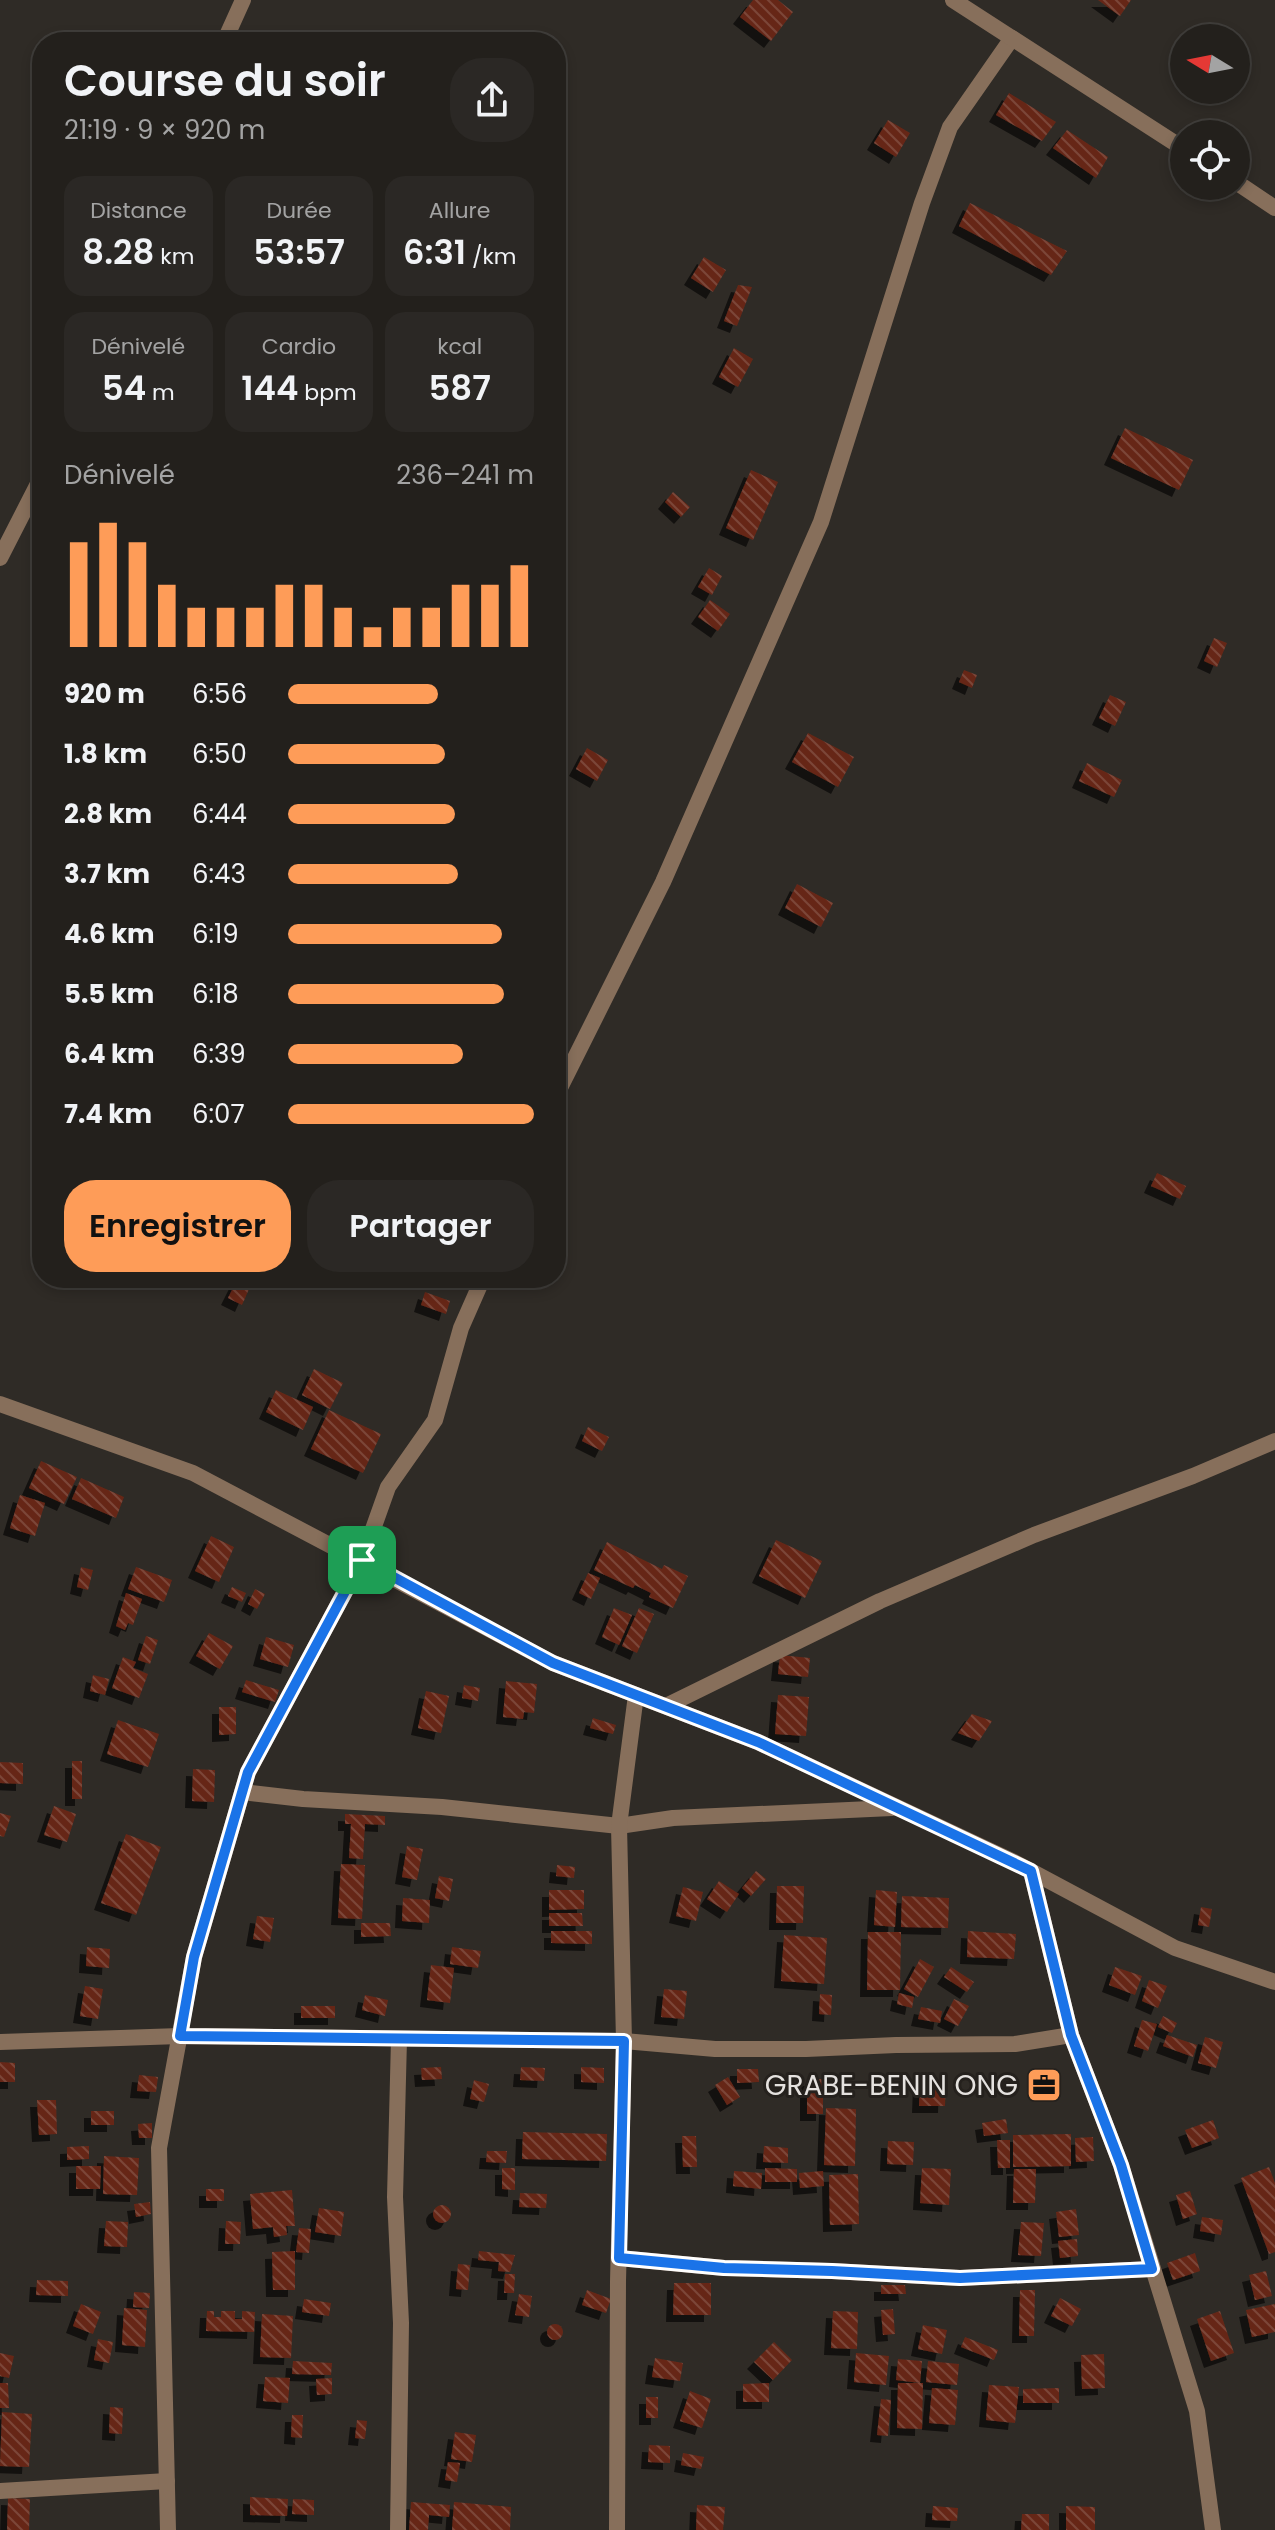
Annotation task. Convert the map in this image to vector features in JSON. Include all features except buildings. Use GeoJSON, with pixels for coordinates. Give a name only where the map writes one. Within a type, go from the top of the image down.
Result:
{"type":"FeatureCollection","features":[{"type":"Feature","properties":{"kind":"street"},"geometry":{"type":"LineString","coordinates":[[229,32],[243,0]]}},
{"type":"Feature","properties":{"kind":"street"},"geometry":{"type":"LineString","coordinates":[[953,0],[1170,140]]}},
{"type":"Feature","properties":{"kind":"street"},"geometry":{"type":"LineString","coordinates":[[566,1076],[663,882],[821,522],[922,203],[950,127],[1012,38]]}},
{"type":"Feature","properties":{"kind":"street"},"geometry":{"type":"LineString","coordinates":[[1250,191],[1275,208]]}},
{"type":"Feature","properties":{"kind":"street"},"geometry":{"type":"LineString","coordinates":[[0,558],[32,496]]}},
{"type":"Feature","properties":{"kind":"street"},"geometry":{"type":"LineString","coordinates":[[168,2530],[159,2148],[194,1957],[248,1772],[362,1560],[388,1487],[435,1420],[461,1328],[479,1288]]}},
{"type":"Feature","properties":{"kind":"street"},"geometry":{"type":"LineString","coordinates":[[0,1404],[193,1473],[553,1663],[758,1742],[1031,1871],[1175,1948],[1275,1982]]}},
{"type":"Feature","properties":{"kind":"street"},"geometry":{"type":"LineString","coordinates":[[666,1706],[880,1601],[1034,1535],[1193,1476],[1275,1441]]}},
{"type":"Feature","properties":{"kind":"street"},"geometry":{"type":"LineString","coordinates":[[617,2530],[624,2041],[619,1826],[636,1695]]}},
{"type":"Feature","properties":{"kind":"street"},"geometry":{"type":"LineString","coordinates":[[242,1792],[303,1799],[442,1807],[619,1826],[673,1818],[898,1808]]}},
{"type":"Feature","properties":{"kind":"street"},"geometry":{"type":"LineString","coordinates":[[1031,1871],[1071,2035],[1121,2165],[1197,2411],[1213,2530]]}},
{"type":"Feature","properties":{"kind":"street"},"geometry":{"type":"LineString","coordinates":[[0,2042],[180,2036],[624,2041],[715,2049],[806,2049],[1015,2044],[1071,2035]]}},
{"type":"Feature","properties":{"kind":"street"},"geometry":{"type":"LineString","coordinates":[[398,2530],[401,2323],[395,2197],[399,2039]]}},
{"type":"Feature","properties":{"kind":"street"},"geometry":{"type":"LineString","coordinates":[[619,2258],[724,2268],[960,2278],[1152,2269]]}},
{"type":"Feature","properties":{"kind":"street"},"geometry":{"type":"LineString","coordinates":[[0,2491],[167,2481]]}},
{"type":"Feature","properties":{"kind":"place","name":"GRABE-BENIN ONG"},"geometry":{"type":"Point","coordinates":[1044,2085]}},
{"type":"Feature","properties":{"kind":"route"},"geometry":{"type":"LineString","coordinates":[[362,1560],[553,1663],[758,1742],[1031,1871],[1071,2035],[1121,2165],[1152,2269],[960,2278],[724,2268],[619,2258],[624,2041],[180,2036],[194,1957],[248,1772],[362,1560]]}}]}
